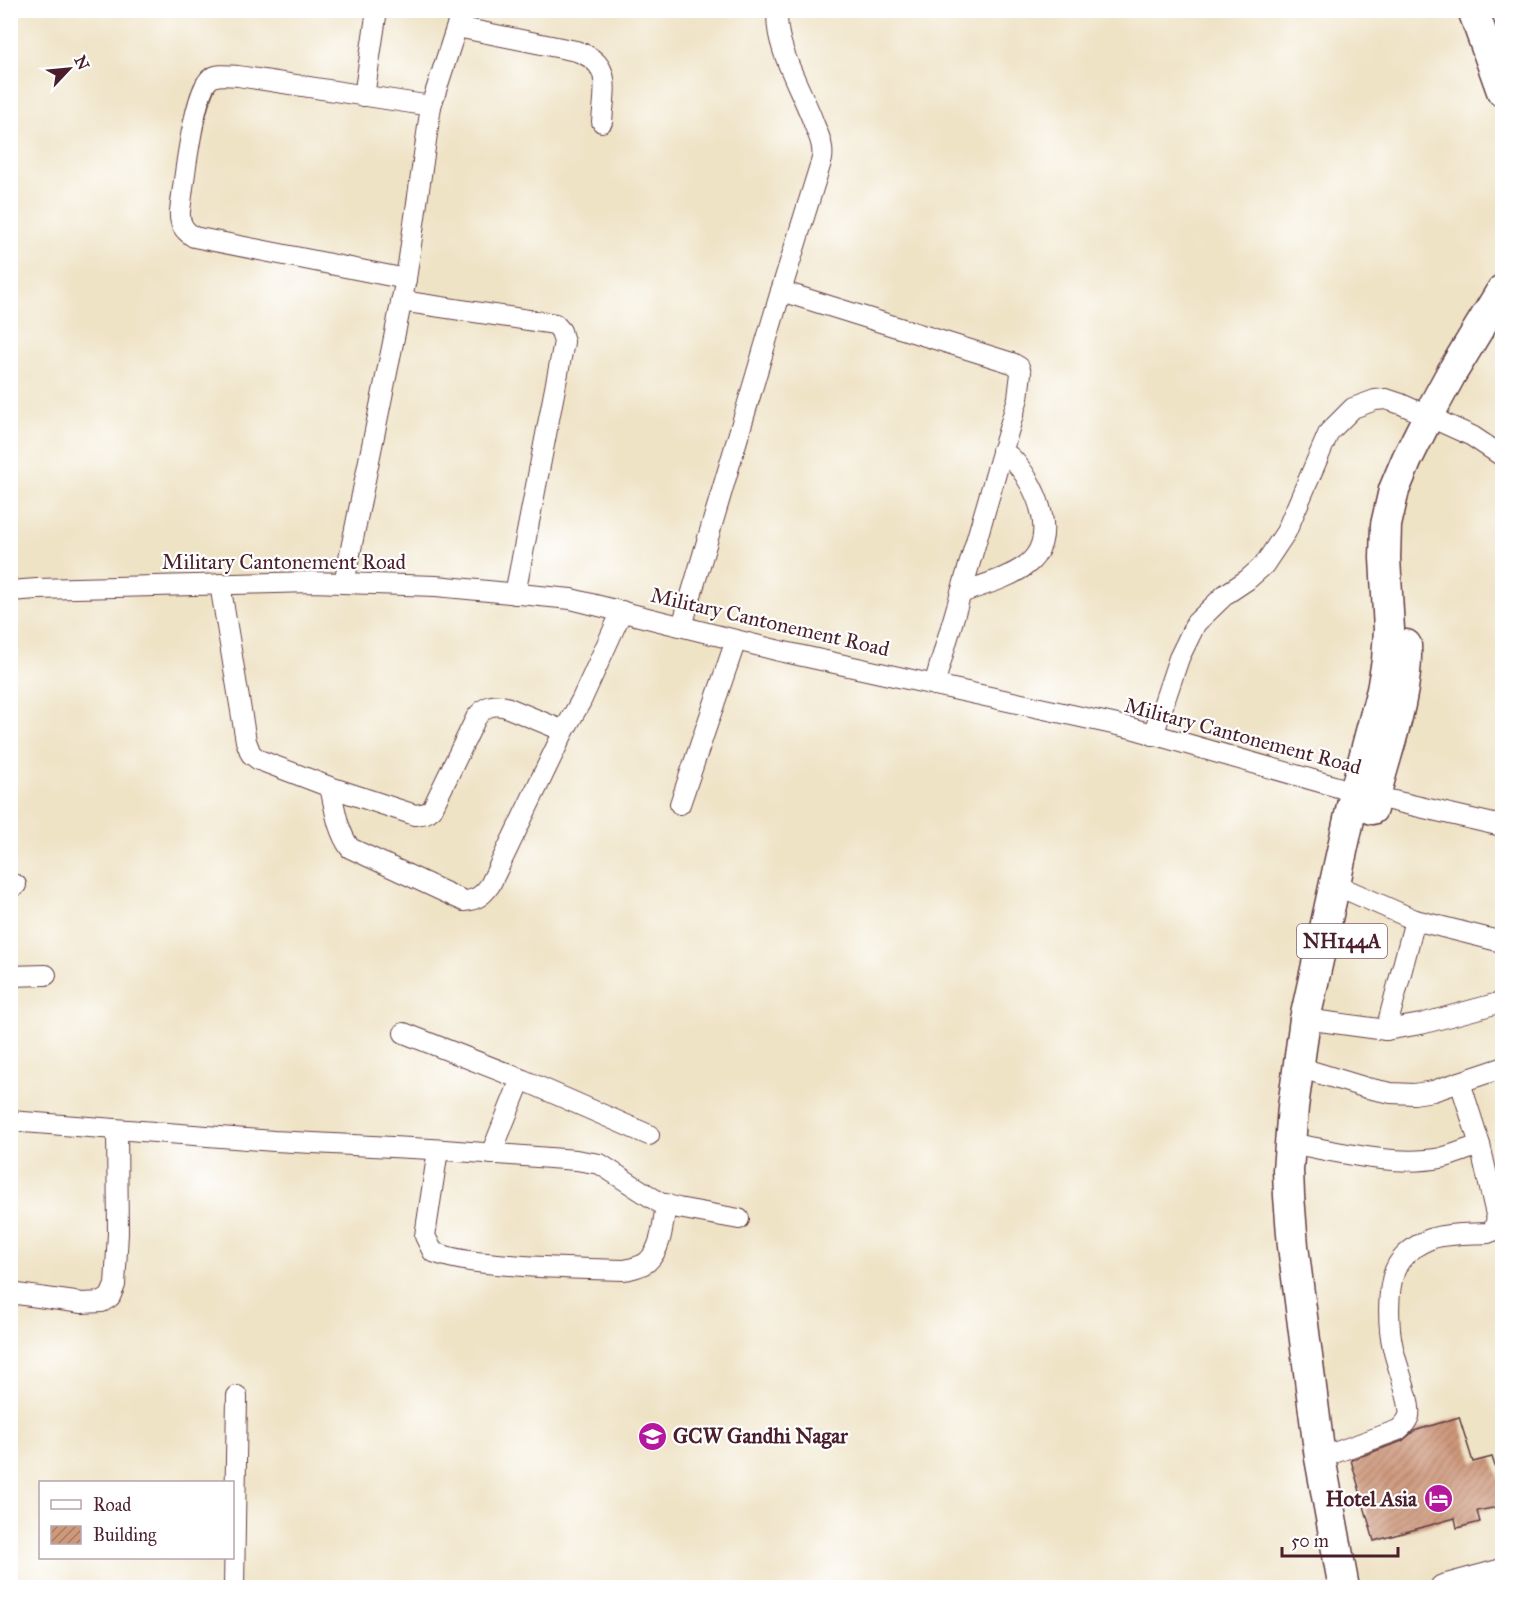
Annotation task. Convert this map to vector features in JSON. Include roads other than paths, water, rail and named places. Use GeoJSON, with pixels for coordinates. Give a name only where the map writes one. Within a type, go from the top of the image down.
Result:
{"type":"FeatureCollection","features":[{"type":"Feature","properties":{"kind":"highway"},"geometry":{"type":"LineString","coordinates":[[1473,10],[1503,91]]}},
{"type":"Feature","properties":{"kind":"highway"},"geometry":{"type":"LineString","coordinates":[[1492,10],[1503,37]]}},
{"type":"Feature","properties":{"kind":"highway","name":"NH144A"},"geometry":{"type":"LineString","coordinates":[[1435,419],[1451,374],[1503,290]]}},
{"type":"Feature","properties":{"kind":"highway","name":"NH144A"},"geometry":{"type":"LineString","coordinates":[[1341,1582],[1320,1458],[1288,1196],[1314,1020],[1365,794],[1387,661],[1389,630],[1384,558],[1386,525],[1394,490],[1415,443],[1463,384],[1503,319]]}},
{"type":"Feature","properties":{"kind":"highway","name":"NH144A"},"geometry":{"type":"LineString","coordinates":[[1296,1144],[1304,1176],[1334,1453],[1350,1565],[1341,1582]]}},
{"type":"Feature","properties":{"kind":"main road"},"geometry":{"type":"LineString","coordinates":[[1443,1587],[1503,1572]]}},
{"type":"Feature","properties":{"kind":"street"},"geometry":{"type":"LineString","coordinates":[[364,96],[377,10]]}},
{"type":"Feature","properties":{"kind":"street"},"geometry":{"type":"LineString","coordinates":[[682,626],[823,152],[809,109],[779,41],[778,10]]}},
{"type":"Feature","properties":{"kind":"street"},"geometry":{"type":"LineString","coordinates":[[344,583],[406,279],[431,106],[460,19],[591,57],[600,66],[605,80],[602,122]]}},
{"type":"Feature","properties":{"kind":"street"},"geometry":{"type":"LineString","coordinates":[[406,279],[194,237],[184,229],[180,211],[196,110],[206,83],[211,78],[219,75],[238,76],[431,106]]}},
{"type":"Feature","properties":{"kind":"street"},"geometry":{"type":"LineString","coordinates":[[781,291],[1019,367],[1021,373],[1018,398],[934,685]]}},
{"type":"Feature","properties":{"kind":"street"},"geometry":{"type":"LineString","coordinates":[[401,301],[555,324],[561,331],[564,342],[516,594]]}},
{"type":"Feature","properties":{"kind":"street"},"geometry":{"type":"LineString","coordinates":[[1153,735],[1179,658],[1196,623],[1226,594],[1264,565],[1286,532],[1329,432],[1353,408],[1375,400],[1386,399],[1472,436],[1503,456]]}},
{"type":"Feature","properties":{"kind":"street"},"geometry":{"type":"LineString","coordinates":[[961,593],[1024,566],[1041,547],[1043,524],[1035,495],[1016,463],[1002,450]]}},
{"type":"Feature","properties":{"kind":"street","name":"Military Cantonement Road"},"geometry":{"type":"LineString","coordinates":[[10,591],[311,582],[436,586],[571,599],[736,640],[1131,728],[1365,794],[1503,826]]}},
{"type":"Feature","properties":{"kind":"street"},"geometry":{"type":"LineString","coordinates":[[220,584],[248,749],[258,760],[415,815],[428,812],[432,808],[476,718],[489,706],[506,706],[564,731]]}},
{"type":"Feature","properties":{"kind":"street"},"geometry":{"type":"LineString","coordinates":[[330,787],[339,827],[350,849],[464,901],[481,897],[490,885],[564,731],[581,701],[622,611]]}},
{"type":"Feature","properties":{"kind":"street"},"geometry":{"type":"LineString","coordinates":[[680,804],[736,640]]}},
{"type":"Feature","properties":{"kind":"street"},"geometry":{"type":"LineString","coordinates":[[1344,889],[1415,920],[1503,942]]}},
{"type":"Feature","properties":{"kind":"street"},"geometry":{"type":"LineString","coordinates":[[1386,1030],[1415,920]]}},
{"type":"Feature","properties":{"kind":"street"},"geometry":{"type":"LineString","coordinates":[[10,976],[45,975]]}},
{"type":"Feature","properties":{"kind":"street"},"geometry":{"type":"LineString","coordinates":[[1314,1020],[1386,1030],[1421,1024],[1503,1002]]}},
{"type":"Feature","properties":{"kind":"street"},"geometry":{"type":"LineString","coordinates":[[404,1033],[521,1079],[650,1135]]}},
{"type":"Feature","properties":{"kind":"street"},"geometry":{"type":"LineString","coordinates":[[1306,1070],[1367,1088],[1391,1093],[1414,1094],[1433,1091],[1503,1068]]}},
{"type":"Feature","properties":{"kind":"street"},"geometry":{"type":"LineString","coordinates":[[491,1154],[521,1079]]}},
{"type":"Feature","properties":{"kind":"street"},"geometry":{"type":"LineString","coordinates":[[1334,1453],[1398,1431],[1405,1425],[1409,1416],[1393,1347],[1390,1312],[1395,1270],[1403,1257],[1415,1247],[1432,1239],[1493,1231],[1497,1219],[1480,1145],[1460,1082]]}},
{"type":"Feature","properties":{"kind":"street"},"geometry":{"type":"LineString","coordinates":[[10,1121],[274,1141],[576,1160],[600,1164],[660,1203],[739,1219]]}},
{"type":"Feature","properties":{"kind":"street"},"geometry":{"type":"LineString","coordinates":[[10,1293],[82,1304],[102,1302],[110,1297],[115,1285],[118,1233],[117,1130]]}},
{"type":"Feature","properties":{"kind":"street"},"geometry":{"type":"LineString","coordinates":[[1296,1144],[1390,1160],[1441,1158],[1480,1145]]}},
{"type":"Feature","properties":{"kind":"street"},"geometry":{"type":"LineString","coordinates":[[438,1150],[425,1236],[433,1252],[446,1257],[481,1263],[545,1268],[625,1270],[634,1268],[645,1264],[653,1256],[660,1239],[666,1204]]}},
{"type":"Feature","properties":{"kind":"street"},"geometry":{"type":"LineString","coordinates":[[234,1587],[237,1396]]}},
{"type":"Feature","properties":{"kind":"place","name":"GCW Gandhi Nagar"},"geometry":{"type":"Point","coordinates":[652,1436]}},
{"type":"Feature","properties":{"kind":"place","name":"Hotel Asia"},"geometry":{"type":"Point","coordinates":[1438,1499]}}]}
